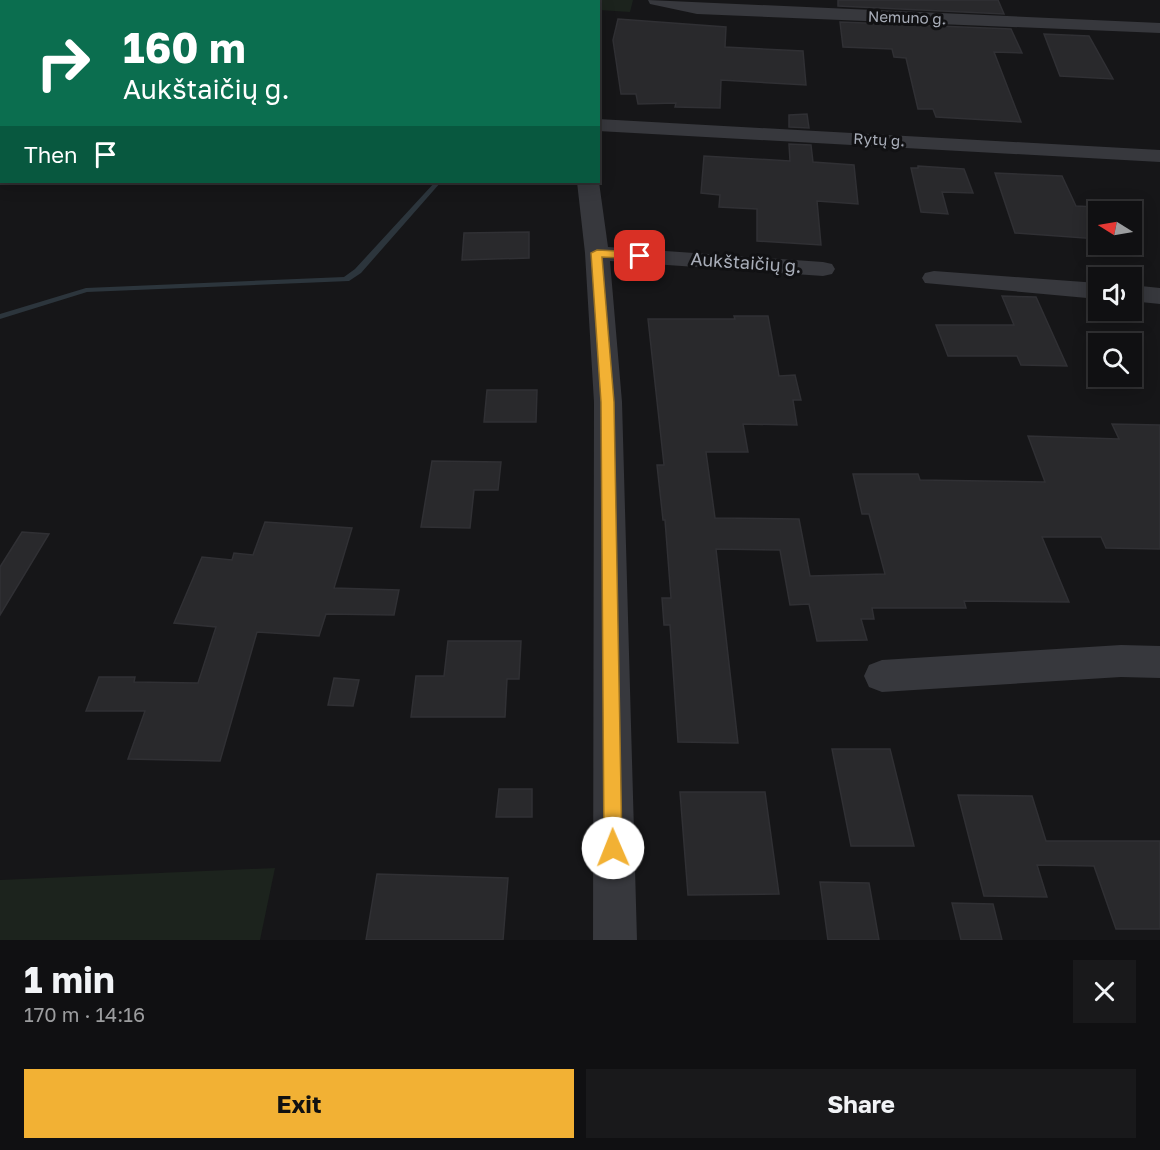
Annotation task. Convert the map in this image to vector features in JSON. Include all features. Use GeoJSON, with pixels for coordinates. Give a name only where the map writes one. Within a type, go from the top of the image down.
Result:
{"type":"FeatureCollection","features":[{"type":"Feature","properties":{"kind":"street","name":"Nemuno g."},"geometry":{"type":"LineString","coordinates":[[656,0],[697,9],[1160,28]]}},
{"type":"Feature","properties":{"kind":"street","name":"Rytų g."},"geometry":{"type":"LineString","coordinates":[[600,125],[1159,157]]}},
{"type":"Feature","properties":{"kind":"street"},"geometry":{"type":"LineString","coordinates":[[588,183],[597,253],[608,402],[615,940]]}},
{"type":"Feature","properties":{"kind":"street","name":"Aukštaičių g."},"geometry":{"type":"LineString","coordinates":[[597,253],[823,269]]}},
{"type":"Feature","properties":{"kind":"street"},"geometry":{"type":"LineString","coordinates":[[934,278],[1088,290]]}},
{"type":"Feature","properties":{"kind":"street"},"geometry":{"type":"LineString","coordinates":[[1142,294],[1160,296]]}},
{"type":"Feature","properties":{"kind":"street"},"geometry":{"type":"LineString","coordinates":[[882,676],[1121,661],[1160,662]]}},
{"type":"Feature","properties":{"kind":"shaded area"},"geometry":{"type":"Polygon","coordinates":[[[600,0],[633,0],[630,12],[600,10],[600,0]]]}},
{"type":"Feature","properties":{"kind":"shaded area"},"geometry":{"type":"Polygon","coordinates":[[[275,868],[260,940],[0,940],[0,880],[275,868]]]}},
{"type":"Feature","properties":{"kind":"building"},"geometry":{"type":"Polygon","coordinates":[[[838,0],[998,0],[1004,14],[838,6],[838,0]]]}},
{"type":"Feature","properties":{"kind":"building"},"geometry":{"type":"Polygon","coordinates":[[[618,19],[726,27],[725,47],[803,51],[806,85],[721,80],[720,108],[675,107],[676,103],[638,104],[636,94],[621,94],[613,40],[618,19]]]}},
{"type":"Feature","properties":{"kind":"building"},"geometry":{"type":"Polygon","coordinates":[[[840,22],[1011,29],[1022,53],[994,52],[1021,122],[936,117],[933,109],[918,109],[906,58],[894,57],[892,49],[843,47],[840,22]]]}},
{"type":"Feature","properties":{"kind":"building"},"geometry":{"type":"Polygon","coordinates":[[[1044,34],[1089,36],[1113,79],[1060,76],[1044,34]]]}},
{"type":"Feature","properties":{"kind":"building"},"geometry":{"type":"Polygon","coordinates":[[[807,114],[809,128],[789,127],[789,115],[807,114]]]}},
{"type":"Feature","properties":{"kind":"building"},"geometry":{"type":"Polygon","coordinates":[[[789,144],[811,145],[813,162],[854,165],[858,204],[817,201],[821,245],[757,241],[757,209],[719,207],[720,195],[701,193],[704,156],[790,161],[789,144]]]}},
{"type":"Feature","properties":{"kind":"building"},"geometry":{"type":"Polygon","coordinates":[[[918,166],[964,169],[973,193],[942,192],[948,214],[921,212],[911,168],[918,168],[918,166]]]}},
{"type":"Feature","properties":{"kind":"building"},"geometry":{"type":"Polygon","coordinates":[[[995,173],[1062,176],[1076,206],[1088,207],[1088,238],[1015,233],[995,173]]]}},
{"type":"Feature","properties":{"kind":"building"},"geometry":{"type":"Polygon","coordinates":[[[529,232],[529,258],[462,260],[464,233],[529,232]]]}},
{"type":"Feature","properties":{"kind":"building"},"geometry":{"type":"Polygon","coordinates":[[[1002,296],[1036,297],[1067,366],[1021,365],[1017,356],[948,356],[936,325],[1014,325],[1002,296]]]}},
{"type":"Feature","properties":{"kind":"building"},"geometry":{"type":"Polygon","coordinates":[[[734,316],[768,316],[779,376],[795,375],[801,400],[793,400],[797,425],[743,424],[748,452],[706,452],[715,518],[799,519],[810,576],[885,574],[869,514],[862,514],[853,474],[918,474],[920,480],[1045,482],[1028,436],[1119,439],[1112,424],[1160,425],[1160,549],[1106,548],[1101,537],[1042,537],[1069,602],[964,601],[966,608],[872,608],[874,619],[861,619],[867,640],[817,641],[809,604],[790,605],[780,550],[716,549],[738,743],[678,742],[670,625],[664,625],[662,598],[671,598],[665,520],[663,520],[657,465],[664,465],[648,319],[735,319],[734,316]]]}},
{"type":"Feature","properties":{"kind":"building"},"geometry":{"type":"Polygon","coordinates":[[[487,390],[537,390],[536,422],[484,422],[487,390]]]}},
{"type":"Feature","properties":{"kind":"building"},"geometry":{"type":"Polygon","coordinates":[[[432,461],[501,462],[498,490],[474,490],[470,528],[421,527],[432,461]]]}},
{"type":"Feature","properties":{"kind":"building"},"geometry":{"type":"Polygon","coordinates":[[[265,522],[352,528],[334,588],[399,590],[394,615],[326,614],[319,636],[257,632],[220,761],[128,759],[145,711],[86,711],[99,677],[135,677],[134,682],[198,683],[216,627],[174,623],[202,557],[232,560],[234,553],[253,555],[265,522]]]}},
{"type":"Feature","properties":{"kind":"building"},"geometry":{"type":"Polygon","coordinates":[[[22,532],[49,534],[0,615],[0,567],[22,532]]]}},
{"type":"Feature","properties":{"kind":"building"},"geometry":{"type":"Polygon","coordinates":[[[448,641],[521,641],[519,679],[507,679],[505,717],[411,717],[416,676],[444,676],[448,641]]]}},
{"type":"Feature","properties":{"kind":"building"},"geometry":{"type":"Polygon","coordinates":[[[334,678],[359,680],[353,706],[328,705],[334,678]]]}},
{"type":"Feature","properties":{"kind":"building"},"geometry":{"type":"Polygon","coordinates":[[[832,749],[890,749],[914,846],[851,846],[832,749]]]}},
{"type":"Feature","properties":{"kind":"building"},"geometry":{"type":"Polygon","coordinates":[[[499,789],[532,789],[532,817],[496,817],[499,789]]]}},
{"type":"Feature","properties":{"kind":"building"},"geometry":{"type":"Polygon","coordinates":[[[680,792],[765,792],[779,894],[688,895],[680,792]]]}},
{"type":"Feature","properties":{"kind":"building"},"geometry":{"type":"Polygon","coordinates":[[[958,795],[1032,796],[1046,841],[1160,841],[1160,929],[1116,929],[1094,866],[1037,865],[1047,897],[984,896],[958,795]]]}},
{"type":"Feature","properties":{"kind":"building"},"geometry":{"type":"Polygon","coordinates":[[[377,874],[508,878],[503,940],[366,940],[377,874]]]}},
{"type":"Feature","properties":{"kind":"building"},"geometry":{"type":"Polygon","coordinates":[[[820,882],[869,883],[879,940],[828,940],[820,882]]]}},
{"type":"Feature","properties":{"kind":"building"},"geometry":{"type":"Polygon","coordinates":[[[952,903],[993,904],[1002,940],[961,940],[952,903]]]}},
{"type":"Feature","properties":{"kind":"waterway"},"geometry":{"type":"LineString","coordinates":[[0,317],[86,290],[346,279],[358,271],[437,183]]}},
{"type":"Feature","properties":{"kind":"route"},"geometry":{"type":"LineString","coordinates":[[613,848],[608,402],[597,253],[640,256]]}}]}
